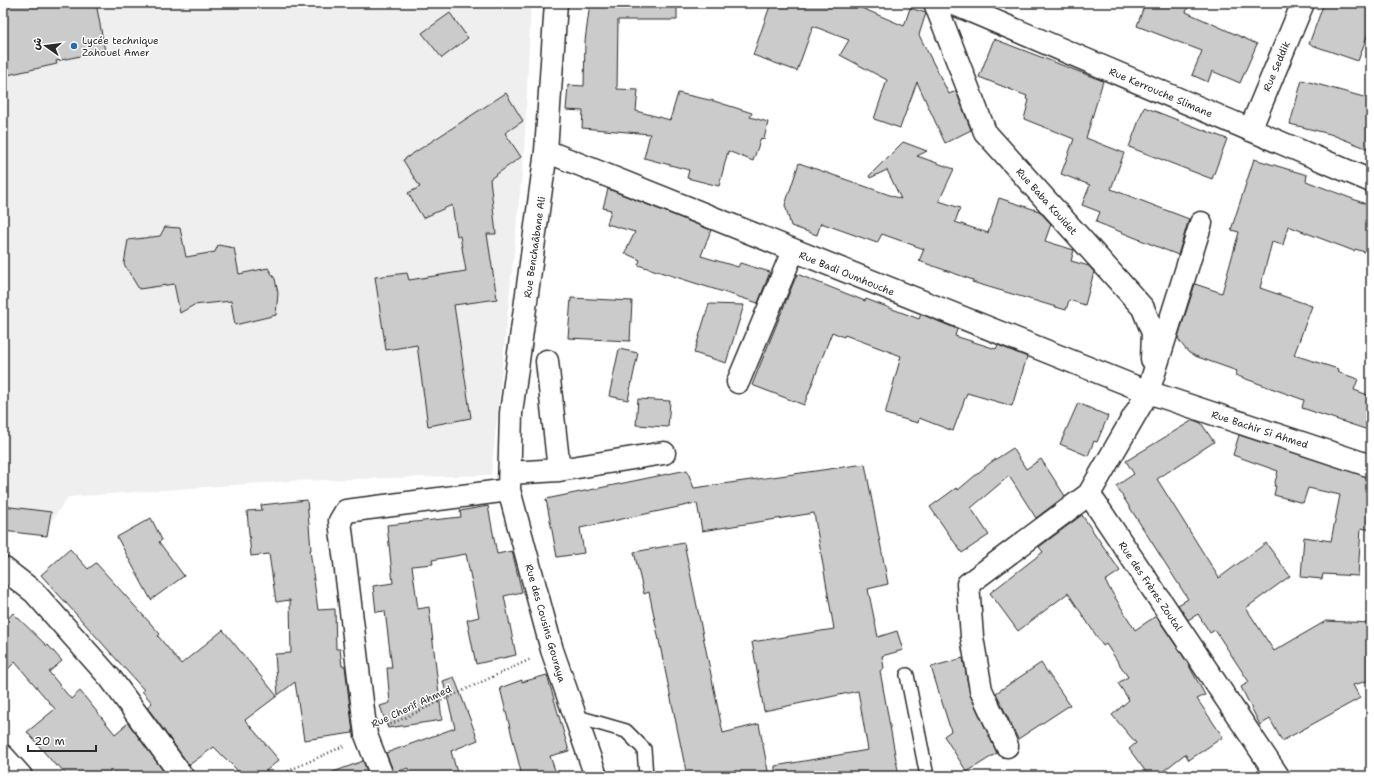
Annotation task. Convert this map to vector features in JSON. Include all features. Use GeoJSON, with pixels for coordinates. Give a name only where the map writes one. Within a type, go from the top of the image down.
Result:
{"type":"FeatureCollection","features":[{"type":"Feature","properties":{"kind":"street","name":"Rue Benchaâbane Ali"},"geometry":{"type":"LineString","coordinates":[[510,482],[511,413],[546,152],[556,3]]}},
{"type":"Feature","properties":{"kind":"street","name":"Rue Baba Kouidet"},"geometry":{"type":"LineString","coordinates":[[936,3],[985,132],[1143,308],[1153,333],[1148,392]]}},
{"type":"Feature","properties":{"kind":"street","name":"Rue Kerrouche Slimane"},"geometry":{"type":"LineString","coordinates":[[952,3],[1371,180]]}},
{"type":"Feature","properties":{"kind":"street","name":"Rue Seddik"},"geometry":{"type":"LineString","coordinates":[[1250,130],[1303,3]]}},
{"type":"Feature","properties":{"kind":"street","name":"Rue Badi Oumhouche"},"geometry":{"type":"LineString","coordinates":[[546,152],[1148,392]]}},
{"type":"Feature","properties":{"kind":"street"},"geometry":{"type":"LineString","coordinates":[[1007,746],[981,690],[972,637],[968,584],[1090,494],[1148,392],[1201,223]]}},
{"type":"Feature","properties":{"kind":"street"},"geometry":{"type":"LineString","coordinates":[[738,382],[793,251]]}},
{"type":"Feature","properties":{"kind":"street"},"geometry":{"type":"LineString","coordinates":[[547,361],[560,470]]}},
{"type":"Feature","properties":{"kind":"street","name":"Rue Bachir Si Ahmed"},"geometry":{"type":"LineString","coordinates":[[1148,392],[1371,466]]}},
{"type":"Feature","properties":{"kind":"street"},"geometry":{"type":"LineString","coordinates":[[382,776],[366,735],[340,520],[346,511],[510,482],[560,470],[664,453]]}},
{"type":"Feature","properties":{"kind":"street","name":"Rue des Cousins Gouraya"},"geometry":{"type":"LineString","coordinates":[[510,482],[552,650],[596,776]]}},
{"type":"Feature","properties":{"kind":"street","name":"Rue des Frères Zoutal"},"geometry":{"type":"LineString","coordinates":[[1090,494],[1278,776]]}},
{"type":"Feature","properties":{"kind":"street"},"geometry":{"type":"LineString","coordinates":[[3,568],[34,592],[111,679],[182,776]]}},
{"type":"Feature","properties":{"kind":"street"},"geometry":{"type":"LineString","coordinates":[[3,756],[21,776]]}},
{"type":"Feature","properties":{"kind":"lane"},"geometry":{"type":"LineString","coordinates":[[907,675],[927,776]]}},
{"type":"Feature","properties":{"kind":"lane"},"geometry":{"type":"LineString","coordinates":[[574,716],[626,731],[644,749],[646,776]]}},
{"type":"Feature","properties":{"kind":"path","name":"Rue Cherif Ahmed"},"geometry":{"type":"LineString","coordinates":[[277,776],[552,650]]}},
{"type":"Feature","properties":{"kind":"shaded area"},"geometry":{"type":"Polygon","coordinates":[[[3,3],[531,3],[524,154],[491,475],[290,481],[68,497],[50,523],[3,526],[3,3]]]}},
{"type":"Feature","properties":{"kind":"building"},"geometry":{"type":"Polygon","coordinates":[[[3,3],[96,3],[105,51],[56,61],[57,64],[3,76],[3,3]]]}},
{"type":"Feature","properties":{"kind":"building"},"geometry":{"type":"Polygon","coordinates":[[[590,3],[677,3],[677,20],[618,20],[617,89],[638,90],[636,111],[670,120],[678,93],[714,101],[752,113],[750,117],[768,122],[764,139],[761,138],[753,161],[728,151],[719,186],[687,178],[689,170],[644,158],[650,134],[582,128],[583,111],[566,110],[568,85],[584,86],[585,41],[590,3]]]}},
{"type":"Feature","properties":{"kind":"building"},"geometry":{"type":"Polygon","coordinates":[[[771,3],[850,3],[904,26],[910,8],[926,13],[919,35],[949,94],[956,91],[971,130],[945,143],[917,82],[900,128],[874,119],[887,80],[840,55],[849,40],[813,26],[797,71],[753,55],[771,3]]]}},
{"type":"Feature","properties":{"kind":"building"},"geometry":{"type":"Polygon","coordinates":[[[1145,3],[1177,3],[1188,7],[1186,12],[1257,44],[1240,83],[1212,71],[1208,82],[1192,75],[1202,51],[1137,26],[1145,3]]]}},
{"type":"Feature","properties":{"kind":"building"},"geometry":{"type":"Polygon","coordinates":[[[1324,3],[1371,3],[1371,25],[1358,61],[1309,44],[1324,3]]]}},
{"type":"Feature","properties":{"kind":"building"},"geometry":{"type":"Polygon","coordinates":[[[450,13],[468,38],[442,58],[422,33],[450,13]]]}},
{"type":"Feature","properties":{"kind":"building"},"geometry":{"type":"Polygon","coordinates":[[[994,39],[1103,81],[1086,138],[1124,153],[1111,189],[1189,219],[1178,255],[1096,222],[1100,212],[1082,205],[1090,185],[1061,174],[1074,139],[1024,119],[1029,100],[1026,99],[1027,96],[979,77],[994,39]]]}},
{"type":"Feature","properties":{"kind":"building"},"geometry":{"type":"Polygon","coordinates":[[[1302,80],[1371,99],[1371,150],[1330,134],[1290,124],[1302,80]]]}},
{"type":"Feature","properties":{"kind":"building"},"geometry":{"type":"Polygon","coordinates":[[[506,93],[523,121],[505,133],[521,157],[490,179],[496,234],[487,234],[497,299],[454,305],[471,418],[428,426],[417,345],[386,350],[375,277],[407,273],[409,280],[466,271],[460,236],[457,236],[452,205],[423,218],[408,193],[420,187],[403,160],[506,93]]]}},
{"type":"Feature","properties":{"kind":"building"},"geometry":{"type":"Polygon","coordinates":[[[1144,107],[1227,139],[1212,179],[1129,147],[1144,107]]]}},
{"type":"Feature","properties":{"kind":"building"},"geometry":{"type":"Polygon","coordinates":[[[903,142],[927,151],[917,156],[954,169],[939,201],[960,208],[955,222],[988,233],[999,198],[1039,211],[1051,224],[1045,241],[1074,250],[1071,261],[1089,266],[1094,272],[1085,305],[1069,300],[1066,310],[972,282],[973,280],[919,261],[924,249],[882,234],[877,243],[821,223],[817,235],[791,226],[785,205],[799,163],[901,199],[887,170],[870,178],[869,176],[903,142]]]}},
{"type":"Feature","properties":{"kind":"building"},"geometry":{"type":"Polygon","coordinates":[[[1254,159],[1307,175],[1306,181],[1371,206],[1371,254],[1355,249],[1354,251],[1288,226],[1283,245],[1272,242],[1260,288],[1312,306],[1294,355],[1338,369],[1337,372],[1358,379],[1354,390],[1371,396],[1371,431],[1302,408],[1304,400],[1235,375],[1237,371],[1188,352],[1180,342],[1178,337],[1195,284],[1222,293],[1239,232],[1231,230],[1254,159]]]}},
{"type":"Feature","properties":{"kind":"building"},"geometry":{"type":"Polygon","coordinates":[[[608,189],[711,230],[701,256],[738,267],[740,263],[770,272],[758,303],[638,265],[640,260],[625,253],[635,232],[607,224],[611,210],[603,208],[608,189]]]}},
{"type":"Feature","properties":{"kind":"building"},"geometry":{"type":"Polygon","coordinates":[[[165,227],[180,228],[186,257],[215,252],[218,245],[234,248],[239,274],[268,268],[275,279],[278,293],[276,315],[235,325],[231,301],[194,305],[180,313],[174,284],[139,289],[124,264],[128,240],[160,236],[165,227]]]}},
{"type":"Feature","properties":{"kind":"building"},"geometry":{"type":"Polygon","coordinates":[[[797,274],[865,301],[866,299],[919,319],[921,314],[957,329],[955,336],[996,349],[998,345],[1027,357],[1012,406],[967,393],[953,431],[919,418],[918,423],[885,414],[901,356],[845,335],[844,337],[832,332],[804,405],[752,385],[797,274]]]}},
{"type":"Feature","properties":{"kind":"building"},"geometry":{"type":"Polygon","coordinates":[[[571,298],[632,301],[630,341],[568,338],[571,298]]]}},
{"type":"Feature","properties":{"kind":"building"},"geometry":{"type":"Polygon","coordinates":[[[709,304],[744,305],[726,363],[694,353],[709,304]]]}},
{"type":"Feature","properties":{"kind":"building"},"geometry":{"type":"Polygon","coordinates":[[[619,349],[638,353],[628,400],[609,396],[619,349]]]}},
{"type":"Feature","properties":{"kind":"building"},"geometry":{"type":"Polygon","coordinates":[[[638,399],[670,401],[668,427],[636,425],[638,399]]]}},
{"type":"Feature","properties":{"kind":"building"},"geometry":{"type":"Polygon","coordinates":[[[1078,403],[1108,416],[1097,442],[1094,441],[1088,456],[1060,444],[1078,403]]]}},
{"type":"Feature","properties":{"kind":"building"},"geometry":{"type":"Polygon","coordinates":[[[1193,420],[1201,423],[1214,442],[1157,479],[1219,578],[1266,543],[1290,576],[1246,608],[1274,651],[1326,621],[1371,623],[1371,680],[1353,685],[1360,698],[1282,741],[1270,719],[1260,725],[1241,687],[1249,682],[1215,630],[1210,633],[1198,614],[1188,620],[1178,605],[1188,599],[1116,486],[1134,474],[1126,461],[1193,420]]]}},
{"type":"Feature","properties":{"kind":"building"},"geometry":{"type":"Polygon","coordinates":[[[1239,435],[1371,478],[1371,530],[1361,528],[1358,576],[1323,574],[1322,579],[1301,577],[1304,537],[1331,541],[1340,495],[1308,488],[1303,503],[1274,495],[1276,486],[1274,486],[1278,471],[1233,455],[1239,435]]]}},
{"type":"Feature","properties":{"kind":"building"},"geometry":{"type":"Polygon","coordinates":[[[1013,448],[1026,469],[1041,459],[1065,496],[1036,518],[1009,476],[971,508],[989,535],[962,553],[930,507],[956,488],[958,490],[990,463],[1013,448]]]}},
{"type":"Feature","properties":{"kind":"building"},"geometry":{"type":"Polygon","coordinates":[[[865,464],[888,584],[868,589],[878,637],[897,631],[903,650],[882,656],[884,668],[880,671],[899,776],[775,776],[775,766],[868,750],[858,691],[764,711],[752,642],[834,629],[814,513],[702,531],[697,503],[580,528],[584,553],[557,557],[546,499],[687,470],[694,488],[865,464]]]}},
{"type":"Feature","properties":{"kind":"building"},"geometry":{"type":"Polygon","coordinates":[[[307,500],[310,550],[318,610],[335,609],[336,649],[340,649],[342,666],[345,666],[353,733],[304,740],[295,682],[278,695],[275,654],[291,653],[290,600],[276,602],[269,554],[251,556],[247,511],[262,510],[261,505],[307,500]]]}},
{"type":"Feature","properties":{"kind":"building"},"geometry":{"type":"Polygon","coordinates":[[[3,506],[51,512],[47,536],[3,531],[3,506]]]}},
{"type":"Feature","properties":{"kind":"building"},"geometry":{"type":"Polygon","coordinates":[[[488,506],[497,554],[512,551],[522,592],[504,596],[516,655],[476,664],[467,620],[479,617],[466,554],[432,560],[433,564],[412,566],[418,609],[429,607],[442,720],[388,728],[380,706],[390,703],[387,668],[392,668],[385,611],[376,612],[373,586],[393,583],[387,525],[461,517],[460,511],[488,506]]]}},
{"type":"Feature","properties":{"kind":"building"},"geometry":{"type":"Polygon","coordinates":[[[1082,515],[1120,571],[1105,581],[1135,630],[1156,616],[1187,662],[1205,695],[1197,699],[1223,737],[1189,760],[1185,754],[1157,776],[1149,776],[1129,749],[1136,743],[1112,715],[1129,700],[1118,683],[1128,677],[1106,644],[1103,646],[1068,593],[1018,631],[990,593],[1043,552],[1039,547],[1082,515]]]}},
{"type":"Feature","properties":{"kind":"building"},"geometry":{"type":"Polygon","coordinates":[[[151,518],[162,540],[159,542],[184,576],[151,600],[117,537],[151,518]]]}},
{"type":"Feature","properties":{"kind":"building"},"geometry":{"type":"Polygon","coordinates":[[[684,543],[723,733],[759,724],[769,776],[687,776],[649,592],[644,594],[634,552],[684,543]]]}},
{"type":"Feature","properties":{"kind":"building"},"geometry":{"type":"Polygon","coordinates":[[[70,549],[88,569],[96,563],[160,634],[158,636],[181,664],[223,630],[277,696],[245,720],[279,760],[260,776],[243,776],[214,747],[189,765],[147,707],[152,703],[142,691],[144,690],[41,575],[70,549]]]}},
{"type":"Feature","properties":{"kind":"building"},"geometry":{"type":"Polygon","coordinates":[[[13,613],[47,646],[48,645],[62,661],[49,672],[71,699],[80,691],[115,734],[128,723],[167,776],[67,776],[58,765],[56,766],[27,732],[55,709],[15,662],[3,674],[3,624],[13,613]]]}},
{"type":"Feature","properties":{"kind":"building"},"geometry":{"type":"Polygon","coordinates":[[[963,658],[970,695],[997,753],[967,772],[944,736],[951,731],[931,667],[963,658]]]}},
{"type":"Feature","properties":{"kind":"building"},"geometry":{"type":"Polygon","coordinates":[[[1041,663],[1070,705],[1018,739],[996,693],[1041,663]]]}},
{"type":"Feature","properties":{"kind":"building"},"geometry":{"type":"Polygon","coordinates":[[[547,675],[569,751],[550,756],[557,776],[522,776],[500,688],[522,680],[522,682],[547,675]]]}},
{"type":"Feature","properties":{"kind":"building"},"geometry":{"type":"Polygon","coordinates":[[[454,677],[478,740],[451,751],[458,776],[410,776],[408,768],[394,773],[386,753],[455,728],[443,681],[454,677]]]}},
{"type":"Feature","properties":{"kind":"building"},"geometry":{"type":"Polygon","coordinates":[[[363,761],[369,776],[329,776],[328,774],[363,761]]]}},
{"type":"Feature","properties":{"kind":"place","name":"Lycée technique Zahouel Amer"},"geometry":{"type":"Point","coordinates":[74,46]}}]}
